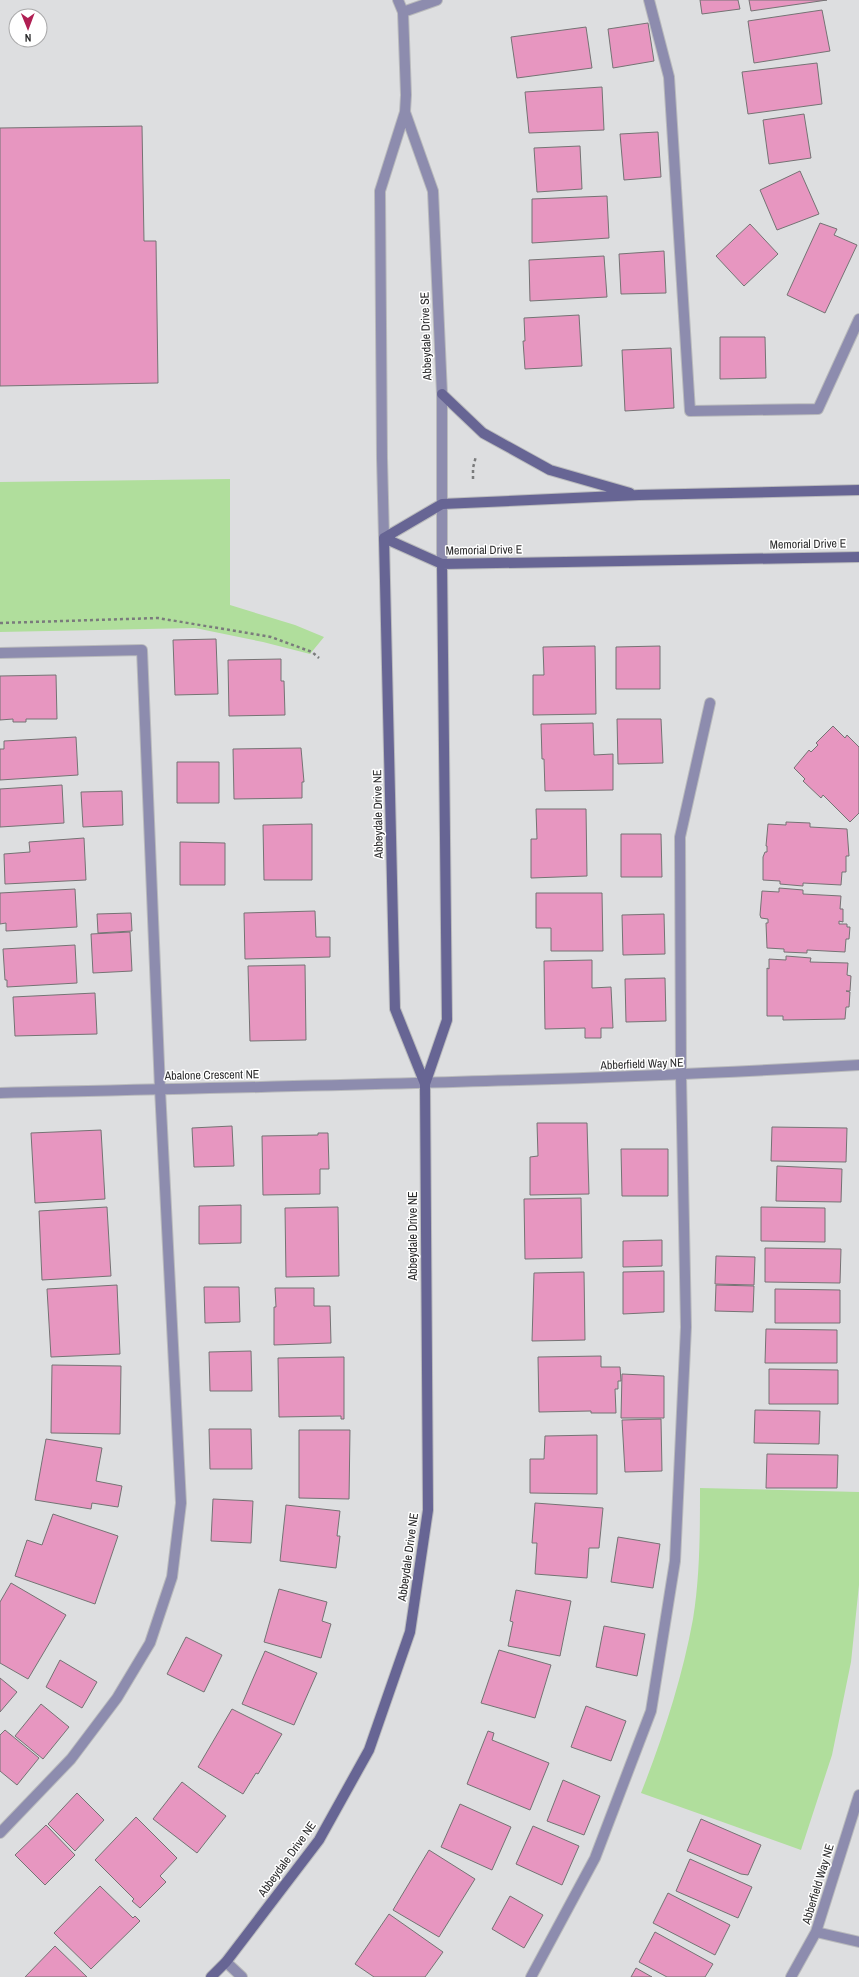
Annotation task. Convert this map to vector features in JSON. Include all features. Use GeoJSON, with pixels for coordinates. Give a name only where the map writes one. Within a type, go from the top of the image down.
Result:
{"type":"FeatureCollection","features":[{"type":"Feature","properties":{"kind":"street","name":"Abbeydale Drive SE"},"geometry":{"type":"LineString","coordinates":[[384,538],[380,191],[405,112],[406,95],[403,12],[398,0]]}},
{"type":"Feature","properties":{"kind":"street"},"geometry":{"type":"LineString","coordinates":[[403,12],[437,0]]}},
{"type":"Feature","properties":{"kind":"street"},"geometry":{"type":"LineString","coordinates":[[649,0],[669,77],[690,411],[818,409],[859,318]]}},
{"type":"Feature","properties":{"kind":"street","name":"Abbeydale Drive SE"},"geometry":{"type":"LineString","coordinates":[[405,112],[433,191],[442,394],[442,564]]}},
{"type":"Feature","properties":{"kind":"street"},"geometry":{"type":"LineString","coordinates":[[442,394],[484,433],[550,470],[639,496]]}},
{"type":"Feature","properties":{"kind":"street"},"geometry":{"type":"LineString","coordinates":[[384,538],[442,504],[639,496],[859,490]]}},
{"type":"Feature","properties":{"kind":"street","name":"Memorial Drive E"},"geometry":{"type":"LineString","coordinates":[[384,538],[442,564],[859,557]]}},
{"type":"Feature","properties":{"kind":"street","name":"Abbeydale Drive NE"},"geometry":{"type":"LineString","coordinates":[[384,538],[395,1009],[425,1084]]}},
{"type":"Feature","properties":{"kind":"street","name":"Abbeydale Drive NE"},"geometry":{"type":"LineString","coordinates":[[211,1977],[226,1962],[320,1840],[369,1750],[410,1632],[428,1510],[425,1084],[448,1020],[442,564]]}},
{"type":"Feature","properties":{"kind":"street"},"geometry":{"type":"LineString","coordinates":[[0,653],[142,650],[160,1089],[181,1503],[172,1577],[150,1643],[117,1698],[71,1760],[0,1833]]}},
{"type":"Feature","properties":{"kind":"street"},"geometry":{"type":"LineString","coordinates":[[531,1977],[596,1858],[651,1711],[675,1561],[686,1327],[681,1075],[680,837],[710,703]]}},
{"type":"Feature","properties":{"kind":"street","name":"Abberfield Way NE"},"geometry":{"type":"LineString","coordinates":[[425,1084],[681,1075],[859,1065]]}},
{"type":"Feature","properties":{"kind":"street","name":"Abalone Crescent NE"},"geometry":{"type":"LineString","coordinates":[[0,1093],[425,1084]]}},
{"type":"Feature","properties":{"kind":"street","name":"Abberfield Way NE"},"geometry":{"type":"LineString","coordinates":[[790,1977],[816,1932],[859,1795]]}},
{"type":"Feature","properties":{"kind":"street"},"geometry":{"type":"LineString","coordinates":[[816,1932],[859,1942]]}},
{"type":"Feature","properties":{"kind":"street"},"geometry":{"type":"LineString","coordinates":[[226,1962],[242,1977]]}},
{"type":"Feature","properties":{"kind":"path"},"geometry":{"type":"LineString","coordinates":[[0,623],[158,618],[271,637],[312,652],[319,658]]}},
{"type":"Feature","properties":{"kind":"green space"},"geometry":{"type":"Polygon","coordinates":[[[230,479],[230,605],[295,625],[324,637],[310,654],[263,642],[195,628],[0,632],[0,482],[230,479]]]}},
{"type":"Feature","properties":{"kind":"green space"},"geometry":{"type":"Polygon","coordinates":[[[700,1488],[859,1492],[859,1585],[851,1662],[832,1755],[801,1850],[641,1793],[657,1751],[678,1686],[689,1641],[693,1619],[698,1570],[700,1488]]]}},
{"type":"Feature","properties":{"kind":"building"},"geometry":{"type":"Polygon","coordinates":[[[700,0],[738,0],[740,9],[702,14],[700,0]]]}},
{"type":"Feature","properties":{"kind":"building"},"geometry":{"type":"Polygon","coordinates":[[[749,0],[827,0],[751,11],[749,0]]]}},
{"type":"Feature","properties":{"kind":"building"},"geometry":{"type":"Polygon","coordinates":[[[822,10],[830,51],[754,63],[748,21],[822,10]]]}},
{"type":"Feature","properties":{"kind":"building"},"geometry":{"type":"Polygon","coordinates":[[[648,23],[654,61],[613,68],[608,29],[648,23]]]}},
{"type":"Feature","properties":{"kind":"building"},"geometry":{"type":"Polygon","coordinates":[[[586,27],[592,68],[517,78],[511,37],[586,27]]]}},
{"type":"Feature","properties":{"kind":"building"},"geometry":{"type":"Polygon","coordinates":[[[817,63],[822,104],[748,114],[742,72],[817,63]]]}},
{"type":"Feature","properties":{"kind":"building"},"geometry":{"type":"Polygon","coordinates":[[[602,87],[604,130],[529,133],[525,92],[602,87]]]}},
{"type":"Feature","properties":{"kind":"building"},"geometry":{"type":"Polygon","coordinates":[[[804,114],[811,158],[769,164],[763,120],[804,114]]]}},
{"type":"Feature","properties":{"kind":"building"},"geometry":{"type":"Polygon","coordinates":[[[142,126],[144,241],[156,241],[158,383],[0,386],[0,128],[142,126]]]}},
{"type":"Feature","properties":{"kind":"building"},"geometry":{"type":"Polygon","coordinates":[[[658,132],[661,177],[624,180],[620,134],[658,132]]]}},
{"type":"Feature","properties":{"kind":"building"},"geometry":{"type":"Polygon","coordinates":[[[580,146],[582,189],[537,192],[534,148],[580,146]]]}},
{"type":"Feature","properties":{"kind":"building"},"geometry":{"type":"Polygon","coordinates":[[[800,171],[819,214],[777,230],[760,190],[800,171]]]}},
{"type":"Feature","properties":{"kind":"building"},"geometry":{"type":"Polygon","coordinates":[[[607,196],[609,238],[532,243],[532,199],[607,196]]]}},
{"type":"Feature","properties":{"kind":"building"},"geometry":{"type":"Polygon","coordinates":[[[820,223],[837,229],[834,235],[857,245],[825,313],[787,295],[820,223]]]}},
{"type":"Feature","properties":{"kind":"building"},"geometry":{"type":"Polygon","coordinates":[[[750,224],[778,254],[744,286],[716,256],[750,224]]]}},
{"type":"Feature","properties":{"kind":"building"},"geometry":{"type":"Polygon","coordinates":[[[664,251],[666,293],[621,294],[619,254],[664,251]]]}},
{"type":"Feature","properties":{"kind":"building"},"geometry":{"type":"Polygon","coordinates":[[[604,256],[607,297],[530,301],[529,260],[604,256]]]}},
{"type":"Feature","properties":{"kind":"building"},"geometry":{"type":"Polygon","coordinates":[[[579,315],[582,366],[525,369],[523,341],[525,341],[524,318],[579,315]]]}},
{"type":"Feature","properties":{"kind":"building"},"geometry":{"type":"Polygon","coordinates":[[[720,337],[765,337],[766,378],[720,379],[720,337]]]}},
{"type":"Feature","properties":{"kind":"building"},"geometry":{"type":"Polygon","coordinates":[[[671,348],[674,408],[625,411],[622,350],[671,348]]]}},
{"type":"Feature","properties":{"kind":"building"},"geometry":{"type":"Polygon","coordinates":[[[216,639],[218,694],[175,695],[173,640],[216,639]]]}},
{"type":"Feature","properties":{"kind":"building"},"geometry":{"type":"Polygon","coordinates":[[[595,646],[596,714],[533,715],[533,675],[544,675],[543,647],[595,646]]]}},
{"type":"Feature","properties":{"kind":"building"},"geometry":{"type":"Polygon","coordinates":[[[660,646],[660,689],[616,689],[616,647],[660,646]]]}},
{"type":"Feature","properties":{"kind":"building"},"geometry":{"type":"Polygon","coordinates":[[[281,659],[281,681],[284,681],[285,715],[229,716],[228,660],[281,659]]]}},
{"type":"Feature","properties":{"kind":"building"},"geometry":{"type":"Polygon","coordinates":[[[56,675],[57,719],[26,719],[26,722],[13,722],[13,719],[0,720],[0,676],[56,675]]]}},
{"type":"Feature","properties":{"kind":"building"},"geometry":{"type":"Polygon","coordinates":[[[617,719],[661,719],[663,763],[618,764],[617,719]]]}},
{"type":"Feature","properties":{"kind":"building"},"geometry":{"type":"Polygon","coordinates":[[[593,723],[594,755],[613,754],[613,790],[545,791],[541,724],[593,723]]]}},
{"type":"Feature","properties":{"kind":"building"},"geometry":{"type":"Polygon","coordinates":[[[833,726],[845,738],[847,735],[859,747],[859,813],[850,822],[823,795],[821,798],[803,781],[805,779],[794,768],[809,750],[811,752],[818,745],[816,743],[833,726]]]}},
{"type":"Feature","properties":{"kind":"building"},"geometry":{"type":"Polygon","coordinates":[[[76,737],[78,775],[0,780],[0,749],[4,749],[4,741],[76,737]]]}},
{"type":"Feature","properties":{"kind":"building"},"geometry":{"type":"Polygon","coordinates":[[[301,748],[304,782],[302,782],[302,798],[234,799],[233,749],[301,748]]]}},
{"type":"Feature","properties":{"kind":"building"},"geometry":{"type":"Polygon","coordinates":[[[177,762],[219,762],[219,803],[177,803],[177,762]]]}},
{"type":"Feature","properties":{"kind":"building"},"geometry":{"type":"Polygon","coordinates":[[[62,785],[64,823],[0,827],[0,789],[62,785]]]}},
{"type":"Feature","properties":{"kind":"building"},"geometry":{"type":"Polygon","coordinates":[[[122,791],[123,825],[83,827],[81,792],[122,791]]]}},
{"type":"Feature","properties":{"kind":"building"},"geometry":{"type":"Polygon","coordinates":[[[536,809],[586,809],[587,876],[531,878],[531,839],[537,839],[536,809]]]}},
{"type":"Feature","properties":{"kind":"building"},"geometry":{"type":"Polygon","coordinates":[[[786,822],[810,823],[810,827],[847,829],[849,856],[846,856],[846,872],[842,872],[841,885],[803,883],[803,886],[780,884],[780,881],[763,880],[763,857],[765,852],[767,852],[766,846],[768,824],[786,825],[786,822]]]}},
{"type":"Feature","properties":{"kind":"building"},"geometry":{"type":"Polygon","coordinates":[[[312,824],[312,880],[264,880],[263,825],[312,824]]]}},
{"type":"Feature","properties":{"kind":"building"},"geometry":{"type":"Polygon","coordinates":[[[621,834],[661,834],[662,877],[621,877],[621,834]]]}},
{"type":"Feature","properties":{"kind":"building"},"geometry":{"type":"Polygon","coordinates":[[[84,838],[86,880],[5,884],[4,854],[30,852],[29,842],[84,838]]]}},
{"type":"Feature","properties":{"kind":"building"},"geometry":{"type":"Polygon","coordinates":[[[180,842],[225,843],[225,885],[180,885],[180,842]]]}},
{"type":"Feature","properties":{"kind":"building"},"geometry":{"type":"Polygon","coordinates":[[[779,888],[803,890],[803,894],[841,896],[840,909],[843,909],[843,922],[839,921],[839,924],[847,924],[847,927],[850,927],[849,939],[846,939],[845,952],[807,950],[807,953],[784,952],[784,949],[767,948],[766,923],[768,923],[768,919],[761,918],[760,915],[762,891],[779,892],[779,888]]]}},
{"type":"Feature","properties":{"kind":"building"},"geometry":{"type":"Polygon","coordinates":[[[75,889],[77,927],[6,931],[6,923],[0,924],[0,893],[75,889]]]}},
{"type":"Feature","properties":{"kind":"building"},"geometry":{"type":"Polygon","coordinates":[[[536,893],[602,893],[603,951],[551,951],[551,928],[536,928],[536,893]]]}},
{"type":"Feature","properties":{"kind":"building"},"geometry":{"type":"Polygon","coordinates":[[[315,911],[316,937],[330,937],[330,957],[245,959],[244,913],[315,911]]]}},
{"type":"Feature","properties":{"kind":"building"},"geometry":{"type":"Polygon","coordinates":[[[131,913],[132,931],[98,933],[97,914],[131,913]]]}},
{"type":"Feature","properties":{"kind":"building"},"geometry":{"type":"Polygon","coordinates":[[[664,914],[665,954],[623,955],[622,915],[664,914]]]}},
{"type":"Feature","properties":{"kind":"building"},"geometry":{"type":"Polygon","coordinates":[[[130,932],[132,971],[93,973],[91,934],[130,932]]]}},
{"type":"Feature","properties":{"kind":"building"},"geometry":{"type":"Polygon","coordinates":[[[75,945],[77,983],[7,987],[7,980],[5,980],[3,949],[75,945]]]}},
{"type":"Feature","properties":{"kind":"building"},"geometry":{"type":"Polygon","coordinates":[[[786,956],[811,958],[810,962],[848,963],[847,975],[851,976],[850,991],[846,991],[850,992],[849,1007],[846,1007],[845,1019],[783,1020],[783,1016],[767,1016],[767,968],[769,969],[769,959],[786,960],[786,956]]]}},
{"type":"Feature","properties":{"kind":"building"},"geometry":{"type":"Polygon","coordinates":[[[592,960],[592,988],[611,987],[613,1028],[601,1028],[601,1038],[585,1038],[585,1028],[545,1029],[544,961],[592,960]]]}},
{"type":"Feature","properties":{"kind":"building"},"geometry":{"type":"Polygon","coordinates":[[[305,965],[306,1040],[250,1041],[248,966],[305,965]]]}},
{"type":"Feature","properties":{"kind":"building"},"geometry":{"type":"Polygon","coordinates":[[[665,978],[666,1021],[626,1022],[625,979],[665,978]]]}},
{"type":"Feature","properties":{"kind":"building"},"geometry":{"type":"Polygon","coordinates":[[[95,993],[97,1034],[15,1036],[13,997],[95,993]]]}},
{"type":"Feature","properties":{"kind":"building"},"geometry":{"type":"Polygon","coordinates":[[[537,1123],[587,1123],[589,1194],[530,1195],[530,1157],[538,1156],[537,1123]]]}},
{"type":"Feature","properties":{"kind":"building"},"geometry":{"type":"Polygon","coordinates":[[[232,1126],[234,1166],[194,1167],[192,1128],[232,1126]]]}},
{"type":"Feature","properties":{"kind":"building"},"geometry":{"type":"Polygon","coordinates":[[[772,1127],[847,1128],[846,1162],[771,1161],[772,1127]]]}},
{"type":"Feature","properties":{"kind":"building"},"geometry":{"type":"Polygon","coordinates":[[[101,1130],[105,1199],[35,1203],[31,1133],[101,1130]]]}},
{"type":"Feature","properties":{"kind":"building"},"geometry":{"type":"Polygon","coordinates":[[[318,1133],[328,1133],[329,1169],[320,1169],[320,1194],[263,1195],[262,1136],[318,1135],[318,1133]]]}},
{"type":"Feature","properties":{"kind":"building"},"geometry":{"type":"Polygon","coordinates":[[[621,1149],[668,1149],[668,1196],[622,1196],[621,1149]]]}},
{"type":"Feature","properties":{"kind":"building"},"geometry":{"type":"Polygon","coordinates":[[[777,1166],[842,1169],[841,1202],[776,1201],[777,1166]]]}},
{"type":"Feature","properties":{"kind":"building"},"geometry":{"type":"Polygon","coordinates":[[[581,1198],[582,1258],[525,1259],[524,1199],[581,1198]]]}},
{"type":"Feature","properties":{"kind":"building"},"geometry":{"type":"Polygon","coordinates":[[[241,1205],[241,1243],[199,1244],[199,1206],[241,1205]]]}},
{"type":"Feature","properties":{"kind":"building"},"geometry":{"type":"Polygon","coordinates":[[[107,1207],[111,1276],[42,1280],[39,1211],[107,1207]]]}},
{"type":"Feature","properties":{"kind":"building"},"geometry":{"type":"Polygon","coordinates":[[[338,1207],[339,1276],[286,1277],[285,1208],[338,1207]]]}},
{"type":"Feature","properties":{"kind":"building"},"geometry":{"type":"Polygon","coordinates":[[[761,1207],[825,1208],[825,1242],[761,1241],[761,1207]]]}},
{"type":"Feature","properties":{"kind":"building"},"geometry":{"type":"Polygon","coordinates":[[[662,1240],[662,1266],[623,1267],[623,1241],[662,1240]]]}},
{"type":"Feature","properties":{"kind":"building"},"geometry":{"type":"Polygon","coordinates":[[[765,1248],[841,1249],[840,1283],[765,1282],[765,1248]]]}},
{"type":"Feature","properties":{"kind":"building"},"geometry":{"type":"Polygon","coordinates":[[[716,1256],[755,1257],[754,1285],[715,1284],[716,1256]]]}},
{"type":"Feature","properties":{"kind":"building"},"geometry":{"type":"Polygon","coordinates":[[[664,1271],[664,1312],[623,1314],[623,1272],[664,1271]]]}},
{"type":"Feature","properties":{"kind":"building"},"geometry":{"type":"Polygon","coordinates":[[[584,1272],[585,1340],[532,1341],[534,1273],[584,1272]]]}},
{"type":"Feature","properties":{"kind":"building"},"geometry":{"type":"Polygon","coordinates":[[[117,1285],[120,1354],[51,1357],[47,1289],[117,1285]]]}},
{"type":"Feature","properties":{"kind":"building"},"geometry":{"type":"Polygon","coordinates":[[[716,1285],[754,1286],[753,1312],[715,1311],[716,1285]]]}},
{"type":"Feature","properties":{"kind":"building"},"geometry":{"type":"Polygon","coordinates":[[[204,1287],[239,1287],[240,1322],[205,1323],[204,1287]]]}},
{"type":"Feature","properties":{"kind":"building"},"geometry":{"type":"Polygon","coordinates":[[[275,1288],[314,1288],[314,1306],[330,1306],[331,1343],[274,1345],[274,1307],[276,1307],[275,1288]]]}},
{"type":"Feature","properties":{"kind":"building"},"geometry":{"type":"Polygon","coordinates":[[[775,1289],[840,1290],[840,1323],[775,1323],[775,1289]]]}},
{"type":"Feature","properties":{"kind":"building"},"geometry":{"type":"Polygon","coordinates":[[[766,1329],[837,1330],[837,1363],[765,1363],[766,1329]]]}},
{"type":"Feature","properties":{"kind":"building"},"geometry":{"type":"Polygon","coordinates":[[[251,1351],[252,1391],[210,1391],[209,1352],[251,1351]]]}},
{"type":"Feature","properties":{"kind":"building"},"geometry":{"type":"Polygon","coordinates":[[[601,1356],[601,1367],[620,1367],[621,1381],[618,1381],[618,1389],[615,1389],[616,1413],[591,1413],[591,1411],[539,1412],[538,1357],[601,1356]]]}},
{"type":"Feature","properties":{"kind":"building"},"geometry":{"type":"Polygon","coordinates":[[[344,1357],[344,1419],[341,1419],[341,1416],[279,1417],[278,1358],[344,1357]]]}},
{"type":"Feature","properties":{"kind":"building"},"geometry":{"type":"Polygon","coordinates":[[[52,1365],[121,1366],[120,1434],[51,1433],[52,1365]]]}},
{"type":"Feature","properties":{"kind":"building"},"geometry":{"type":"Polygon","coordinates":[[[769,1369],[838,1370],[838,1404],[769,1404],[769,1369]]]}},
{"type":"Feature","properties":{"kind":"building"},"geometry":{"type":"Polygon","coordinates":[[[622,1374],[664,1376],[664,1418],[621,1418],[622,1374]]]}},
{"type":"Feature","properties":{"kind":"building"},"geometry":{"type":"Polygon","coordinates":[[[755,1410],[820,1411],[819,1444],[754,1443],[755,1410]]]}},
{"type":"Feature","properties":{"kind":"building"},"geometry":{"type":"Polygon","coordinates":[[[661,1419],[662,1471],[625,1472],[622,1420],[661,1419]]]}},
{"type":"Feature","properties":{"kind":"building"},"geometry":{"type":"Polygon","coordinates":[[[209,1429],[251,1429],[252,1469],[210,1469],[209,1429]]]}},
{"type":"Feature","properties":{"kind":"building"},"geometry":{"type":"Polygon","coordinates":[[[299,1430],[350,1430],[349,1499],[299,1498],[299,1430]]]}},
{"type":"Feature","properties":{"kind":"building"},"geometry":{"type":"Polygon","coordinates":[[[597,1435],[597,1494],[530,1493],[530,1459],[544,1459],[545,1436],[597,1435]]]}},
{"type":"Feature","properties":{"kind":"building"},"geometry":{"type":"Polygon","coordinates":[[[46,1439],[102,1448],[96,1481],[122,1486],[118,1507],[92,1503],[91,1509],[35,1500],[46,1439]]]}},
{"type":"Feature","properties":{"kind":"building"},"geometry":{"type":"Polygon","coordinates":[[[767,1454],[838,1455],[837,1488],[766,1488],[767,1454]]]}},
{"type":"Feature","properties":{"kind":"building"},"geometry":{"type":"Polygon","coordinates":[[[213,1499],[253,1501],[251,1543],[211,1541],[213,1499]]]}},
{"type":"Feature","properties":{"kind":"building"},"geometry":{"type":"Polygon","coordinates":[[[535,1503],[603,1508],[599,1548],[589,1548],[587,1578],[535,1574],[537,1543],[532,1543],[535,1503]]]}},
{"type":"Feature","properties":{"kind":"building"},"geometry":{"type":"Polygon","coordinates":[[[286,1505],[340,1511],[337,1536],[340,1536],[336,1568],[280,1561],[286,1505]]]}},
{"type":"Feature","properties":{"kind":"building"},"geometry":{"type":"Polygon","coordinates":[[[53,1514],[118,1536],[95,1604],[15,1576],[27,1540],[42,1545],[53,1514]]]}},
{"type":"Feature","properties":{"kind":"building"},"geometry":{"type":"Polygon","coordinates":[[[618,1537],[660,1544],[653,1588],[611,1582],[618,1537]]]}},
{"type":"Feature","properties":{"kind":"building"},"geometry":{"type":"Polygon","coordinates":[[[11,1583],[66,1615],[28,1679],[0,1663],[0,1602],[11,1583]]]}},
{"type":"Feature","properties":{"kind":"building"},"geometry":{"type":"Polygon","coordinates":[[[279,1589],[327,1602],[322,1621],[331,1624],[321,1658],[264,1642],[279,1589]]]}},
{"type":"Feature","properties":{"kind":"building"},"geometry":{"type":"Polygon","coordinates":[[[516,1590],[571,1601],[560,1656],[508,1646],[513,1622],[510,1621],[516,1590]]]}},
{"type":"Feature","properties":{"kind":"building"},"geometry":{"type":"Polygon","coordinates":[[[604,1626],[645,1634],[637,1676],[596,1667],[604,1626]]]}},
{"type":"Feature","properties":{"kind":"building"},"geometry":{"type":"Polygon","coordinates":[[[186,1637],[222,1655],[204,1692],[167,1674],[186,1637]]]}},
{"type":"Feature","properties":{"kind":"building"},"geometry":{"type":"Polygon","coordinates":[[[499,1650],[551,1665],[535,1718],[481,1703],[499,1650]]]}},
{"type":"Feature","properties":{"kind":"building"},"geometry":{"type":"Polygon","coordinates":[[[265,1651],[317,1673],[294,1725],[242,1704],[265,1651]]]}},
{"type":"Feature","properties":{"kind":"building"},"geometry":{"type":"Polygon","coordinates":[[[60,1660],[97,1682],[82,1708],[46,1687],[60,1660]]]}},
{"type":"Feature","properties":{"kind":"building"},"geometry":{"type":"Polygon","coordinates":[[[0,1678],[17,1692],[0,1712],[0,1678]]]}},
{"type":"Feature","properties":{"kind":"building"},"geometry":{"type":"Polygon","coordinates":[[[41,1704],[69,1727],[43,1759],[15,1736],[41,1704]]]}},
{"type":"Feature","properties":{"kind":"building"},"geometry":{"type":"Polygon","coordinates":[[[586,1706],[626,1721],[611,1761],[571,1747],[586,1706]]]}},
{"type":"Feature","properties":{"kind":"building"},"geometry":{"type":"Polygon","coordinates":[[[232,1709],[282,1734],[258,1774],[256,1773],[243,1794],[198,1767],[232,1709]]]}},
{"type":"Feature","properties":{"kind":"building"},"geometry":{"type":"Polygon","coordinates":[[[5,1730],[39,1758],[17,1785],[0,1771],[0,1735],[5,1730]]]}},
{"type":"Feature","properties":{"kind":"building"},"geometry":{"type":"Polygon","coordinates":[[[488,1731],[494,1733],[492,1740],[549,1763],[530,1810],[467,1784],[488,1731]]]}},
{"type":"Feature","properties":{"kind":"building"},"geometry":{"type":"Polygon","coordinates":[[[563,1780],[600,1796],[584,1835],[547,1821],[563,1780]]]}},
{"type":"Feature","properties":{"kind":"building"},"geometry":{"type":"Polygon","coordinates":[[[182,1782],[226,1816],[197,1853],[153,1819],[182,1782]]]}},
{"type":"Feature","properties":{"kind":"building"},"geometry":{"type":"Polygon","coordinates":[[[77,1793],[104,1820],[75,1851],[48,1824],[77,1793]]]}},
{"type":"Feature","properties":{"kind":"building"},"geometry":{"type":"Polygon","coordinates":[[[460,1804],[511,1827],[492,1870],[441,1847],[460,1804]]]}},
{"type":"Feature","properties":{"kind":"building"},"geometry":{"type":"Polygon","coordinates":[[[136,1817],[177,1858],[160,1876],[166,1882],[140,1908],[132,1901],[134,1899],[95,1860],[136,1817]]]}},
{"type":"Feature","properties":{"kind":"building"},"geometry":{"type":"Polygon","coordinates":[[[701,1819],[761,1845],[748,1875],[741,1874],[687,1851],[701,1819]]]}},
{"type":"Feature","properties":{"kind":"building"},"geometry":{"type":"Polygon","coordinates":[[[46,1825],[75,1855],[45,1885],[15,1855],[46,1825]]]}},
{"type":"Feature","properties":{"kind":"building"},"geometry":{"type":"Polygon","coordinates":[[[533,1826],[579,1846],[562,1885],[516,1864],[533,1826]]]}},
{"type":"Feature","properties":{"kind":"building"},"geometry":{"type":"Polygon","coordinates":[[[429,1850],[475,1879],[439,1937],[393,1910],[429,1850]]]}},
{"type":"Feature","properties":{"kind":"building"},"geometry":{"type":"Polygon","coordinates":[[[690,1859],[752,1887],[738,1918],[676,1891],[690,1859]]]}},
{"type":"Feature","properties":{"kind":"building"},"geometry":{"type":"Polygon","coordinates":[[[100,1886],[133,1918],[135,1916],[140,1921],[91,1969],[54,1933],[100,1886]]]}},
{"type":"Feature","properties":{"kind":"building"},"geometry":{"type":"Polygon","coordinates":[[[668,1893],[730,1925],[715,1955],[653,1923],[668,1893]]]}},
{"type":"Feature","properties":{"kind":"building"},"geometry":{"type":"Polygon","coordinates":[[[510,1896],[543,1915],[524,1948],[492,1929],[510,1896]]]}},
{"type":"Feature","properties":{"kind":"building"},"geometry":{"type":"Polygon","coordinates":[[[389,1914],[443,1952],[425,1977],[374,1977],[355,1964],[389,1914]]]}},
{"type":"Feature","properties":{"kind":"building"},"geometry":{"type":"Polygon","coordinates":[[[655,1932],[713,1964],[705,1977],[667,1977],[639,1962],[655,1932]]]}},
{"type":"Feature","properties":{"kind":"building"},"geometry":{"type":"Polygon","coordinates":[[[55,1946],[87,1977],[25,1977],[55,1946]]]}},
{"type":"Feature","properties":{"kind":"building"},"geometry":{"type":"Polygon","coordinates":[[[636,1968],[652,1977],[631,1977],[636,1968]]]}}]}
